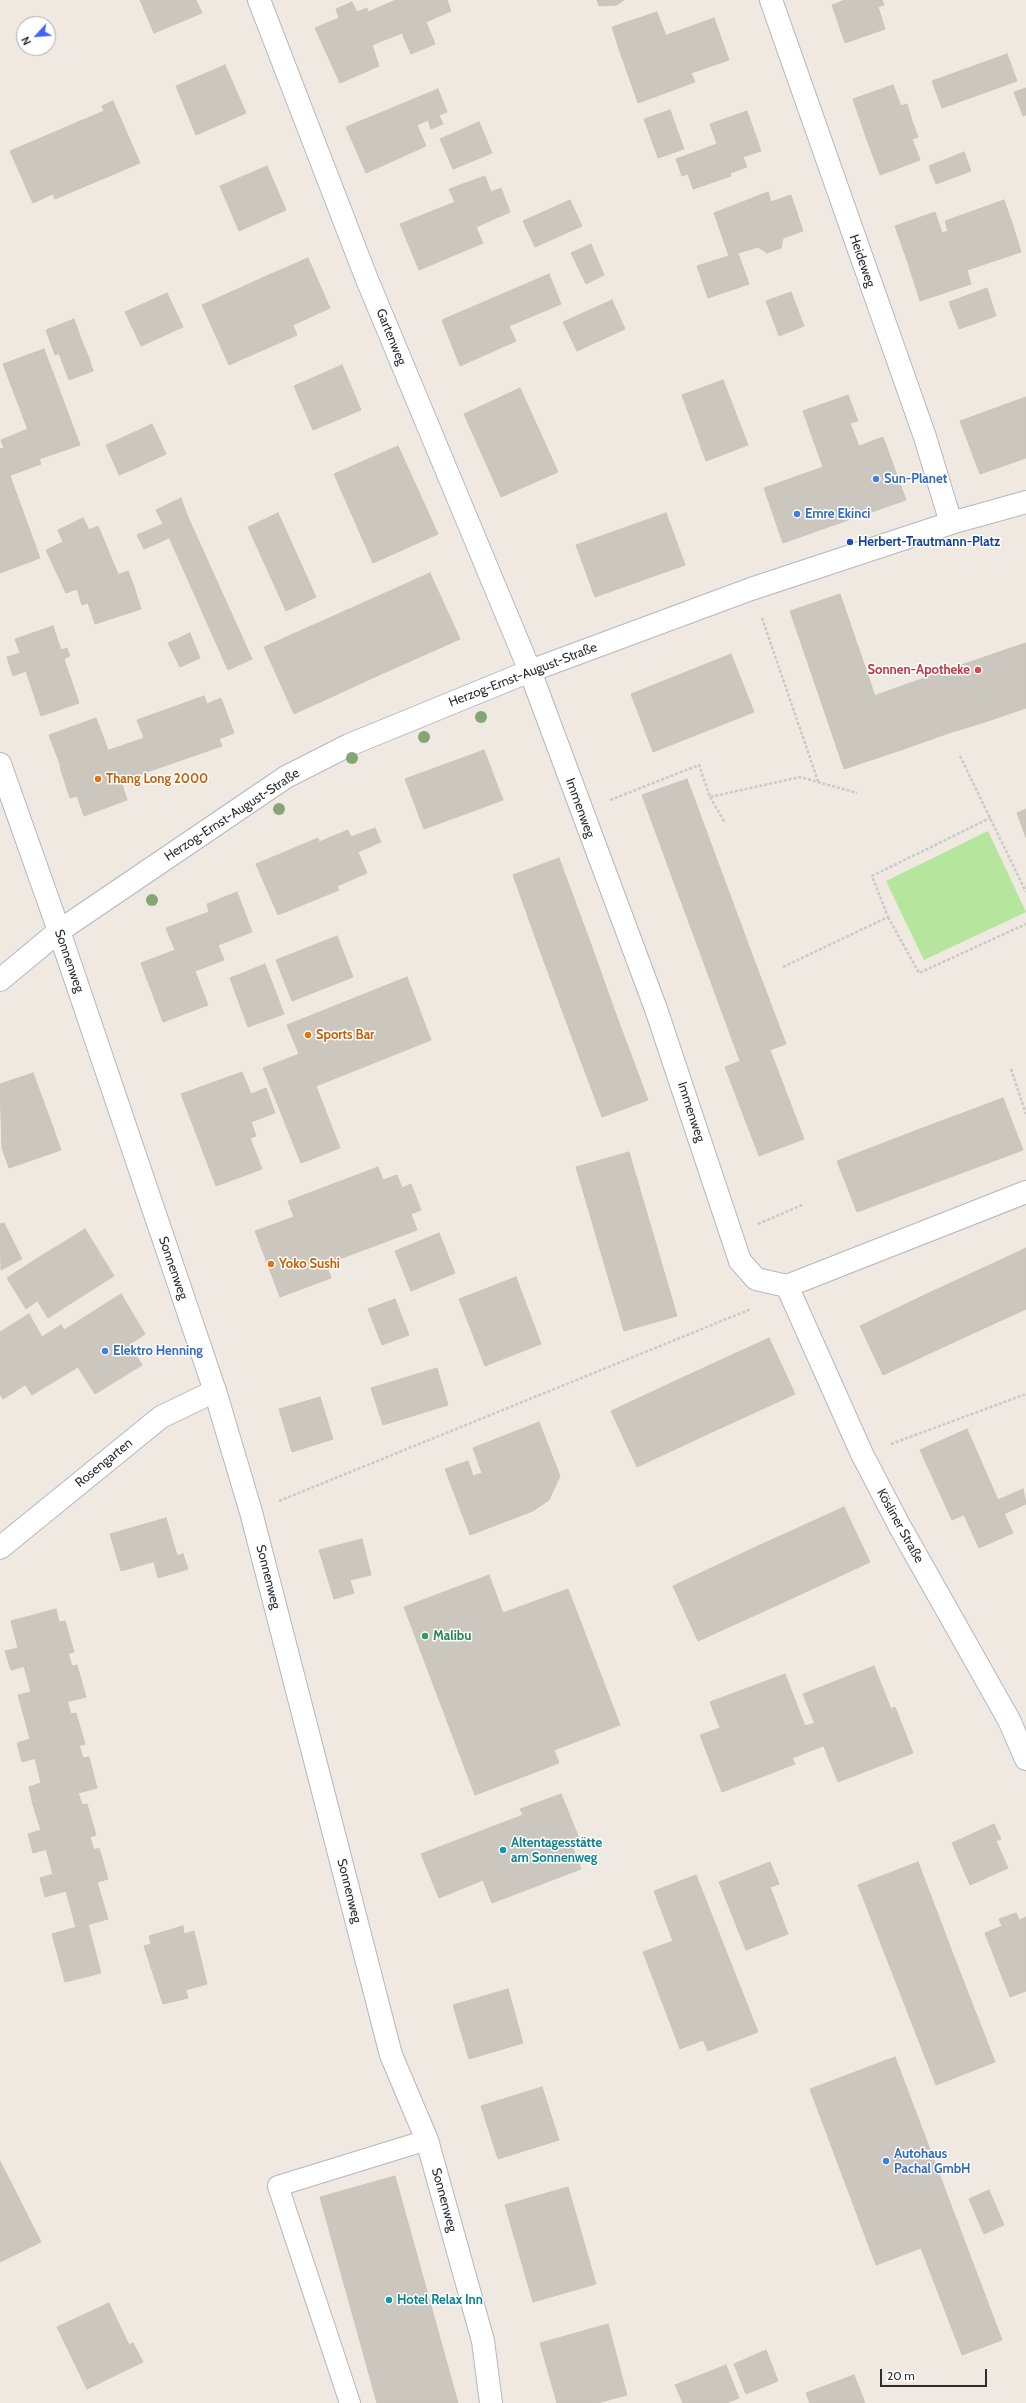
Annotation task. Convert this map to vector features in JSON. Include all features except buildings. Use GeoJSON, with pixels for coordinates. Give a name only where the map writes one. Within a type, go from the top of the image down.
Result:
{"type":"FeatureCollection","features":[{"type":"Feature","properties":{"kind":"street","name":"Gartenweg"},"geometry":{"type":"LineString","coordinates":[[259,0],[366,277],[530,671]]}},
{"type":"Feature","properties":{"kind":"street","name":"Heideweg"},"geometry":{"type":"LineString","coordinates":[[771,0],[924,437],[951,523]]}},
{"type":"Feature","properties":{"kind":"street","name":"Herzog-Ernst-August-Straße"},"geometry":{"type":"LineString","coordinates":[[0,980],[59,931],[286,777],[349,745],[530,671],[751,589],[951,523],[1026,502]]}},
{"type":"Feature","properties":{"kind":"street","name":"Immenweg"},"geometry":{"type":"LineString","coordinates":[[530,671],[656,1009],[740,1261],[756,1279],[787,1286]]}},
{"type":"Feature","properties":{"kind":"street","name":"Sonnenweg"},"geometry":{"type":"LineString","coordinates":[[0,764],[59,931],[215,1390],[251,1512],[391,2055],[427,2140],[482,2341],[491,2403]]}},
{"type":"Feature","properties":{"kind":"street"},"geometry":{"type":"LineString","coordinates":[[787,1286],[1026,1192]]}},
{"type":"Feature","properties":{"kind":"street","name":"Kösliner Straße"},"geometry":{"type":"LineString","coordinates":[[787,1286],[862,1454],[899,1525],[1017,1716],[1026,1759]]}},
{"type":"Feature","properties":{"kind":"street","name":"Rosengarten"},"geometry":{"type":"LineString","coordinates":[[0,1548],[161,1417],[215,1390]]}},
{"type":"Feature","properties":{"kind":"lane"},"geometry":{"type":"LineString","coordinates":[[350,2403],[278,2186],[427,2140]]}},
{"type":"Feature","properties":{"kind":"path"},"geometry":{"type":"LineString","coordinates":[[751,589],[818,782]]}},
{"type":"Feature","properties":{"kind":"path"},"geometry":{"type":"LineString","coordinates":[[960,756],[1026,892]]}},
{"type":"Feature","properties":{"kind":"path"},"geometry":{"type":"LineString","coordinates":[[582,811],[699,765],[710,796],[725,822]]}},
{"type":"Feature","properties":{"kind":"path"},"geometry":{"type":"LineString","coordinates":[[710,796],[800,777],[858,792]]}},
{"type":"Feature","properties":{"kind":"path"},"geometry":{"type":"LineString","coordinates":[[990,818],[872,876],[888,917],[919,973],[1026,924]]}},
{"type":"Feature","properties":{"kind":"path"},"geometry":{"type":"LineString","coordinates":[[783,967],[888,917]]}},
{"type":"Feature","properties":{"kind":"path"},"geometry":{"type":"LineString","coordinates":[[1012,1069],[1026,1114]]}},
{"type":"Feature","properties":{"kind":"path"},"geometry":{"type":"LineString","coordinates":[[731,1235],[802,1205]]}},
{"type":"Feature","properties":{"kind":"path"},"geometry":{"type":"LineString","coordinates":[[251,1512],[750,1310],[787,1286]]}},
{"type":"Feature","properties":{"kind":"path"},"geometry":{"type":"LineString","coordinates":[[862,1454],[1026,1394]]}},
{"type":"Feature","properties":{"kind":"green space"},"geometry":{"type":"Polygon","coordinates":[[[988,831],[1026,912],[924,960],[886,881],[988,831]]]}},
{"type":"Feature","properties":{"kind":"place","name":"Sun-Planet"},"geometry":{"type":"Point","coordinates":[876,479]}},
{"type":"Feature","properties":{"kind":"place","name":"Emre Ekinci"},"geometry":{"type":"Point","coordinates":[797,514]}},
{"type":"Feature","properties":{"kind":"place","name":"Herbert-Trautmann-Platz"},"geometry":{"type":"Point","coordinates":[850,542]}},
{"type":"Feature","properties":{"kind":"place","name":"Sonnen-Apotheke"},"geometry":{"type":"Point","coordinates":[978,670]}},
{"type":"Feature","properties":{"kind":"place","name":"Thang Long 2000"},"geometry":{"type":"Point","coordinates":[98,779]}},
{"type":"Feature","properties":{"kind":"place","name":"Sports Bar"},"geometry":{"type":"Point","coordinates":[308,1035]}},
{"type":"Feature","properties":{"kind":"place","name":"Yoko Sushi"},"geometry":{"type":"Point","coordinates":[271,1264]}},
{"type":"Feature","properties":{"kind":"place","name":"Elektro Henning"},"geometry":{"type":"Point","coordinates":[105,1351]}},
{"type":"Feature","properties":{"kind":"place","name":"Malibu"},"geometry":{"type":"Point","coordinates":[425,1636]}},
{"type":"Feature","properties":{"kind":"place","name":"Altentagesstätte am Sonnenweg"},"geometry":{"type":"Point","coordinates":[503,1850]}},
{"type":"Feature","properties":{"kind":"place","name":"Autohaus Pachal GmbH"},"geometry":{"type":"Point","coordinates":[886,2161]}},
{"type":"Feature","properties":{"kind":"place","name":"Hotel Relax Inn"},"geometry":{"type":"Point","coordinates":[389,2300]}}]}
